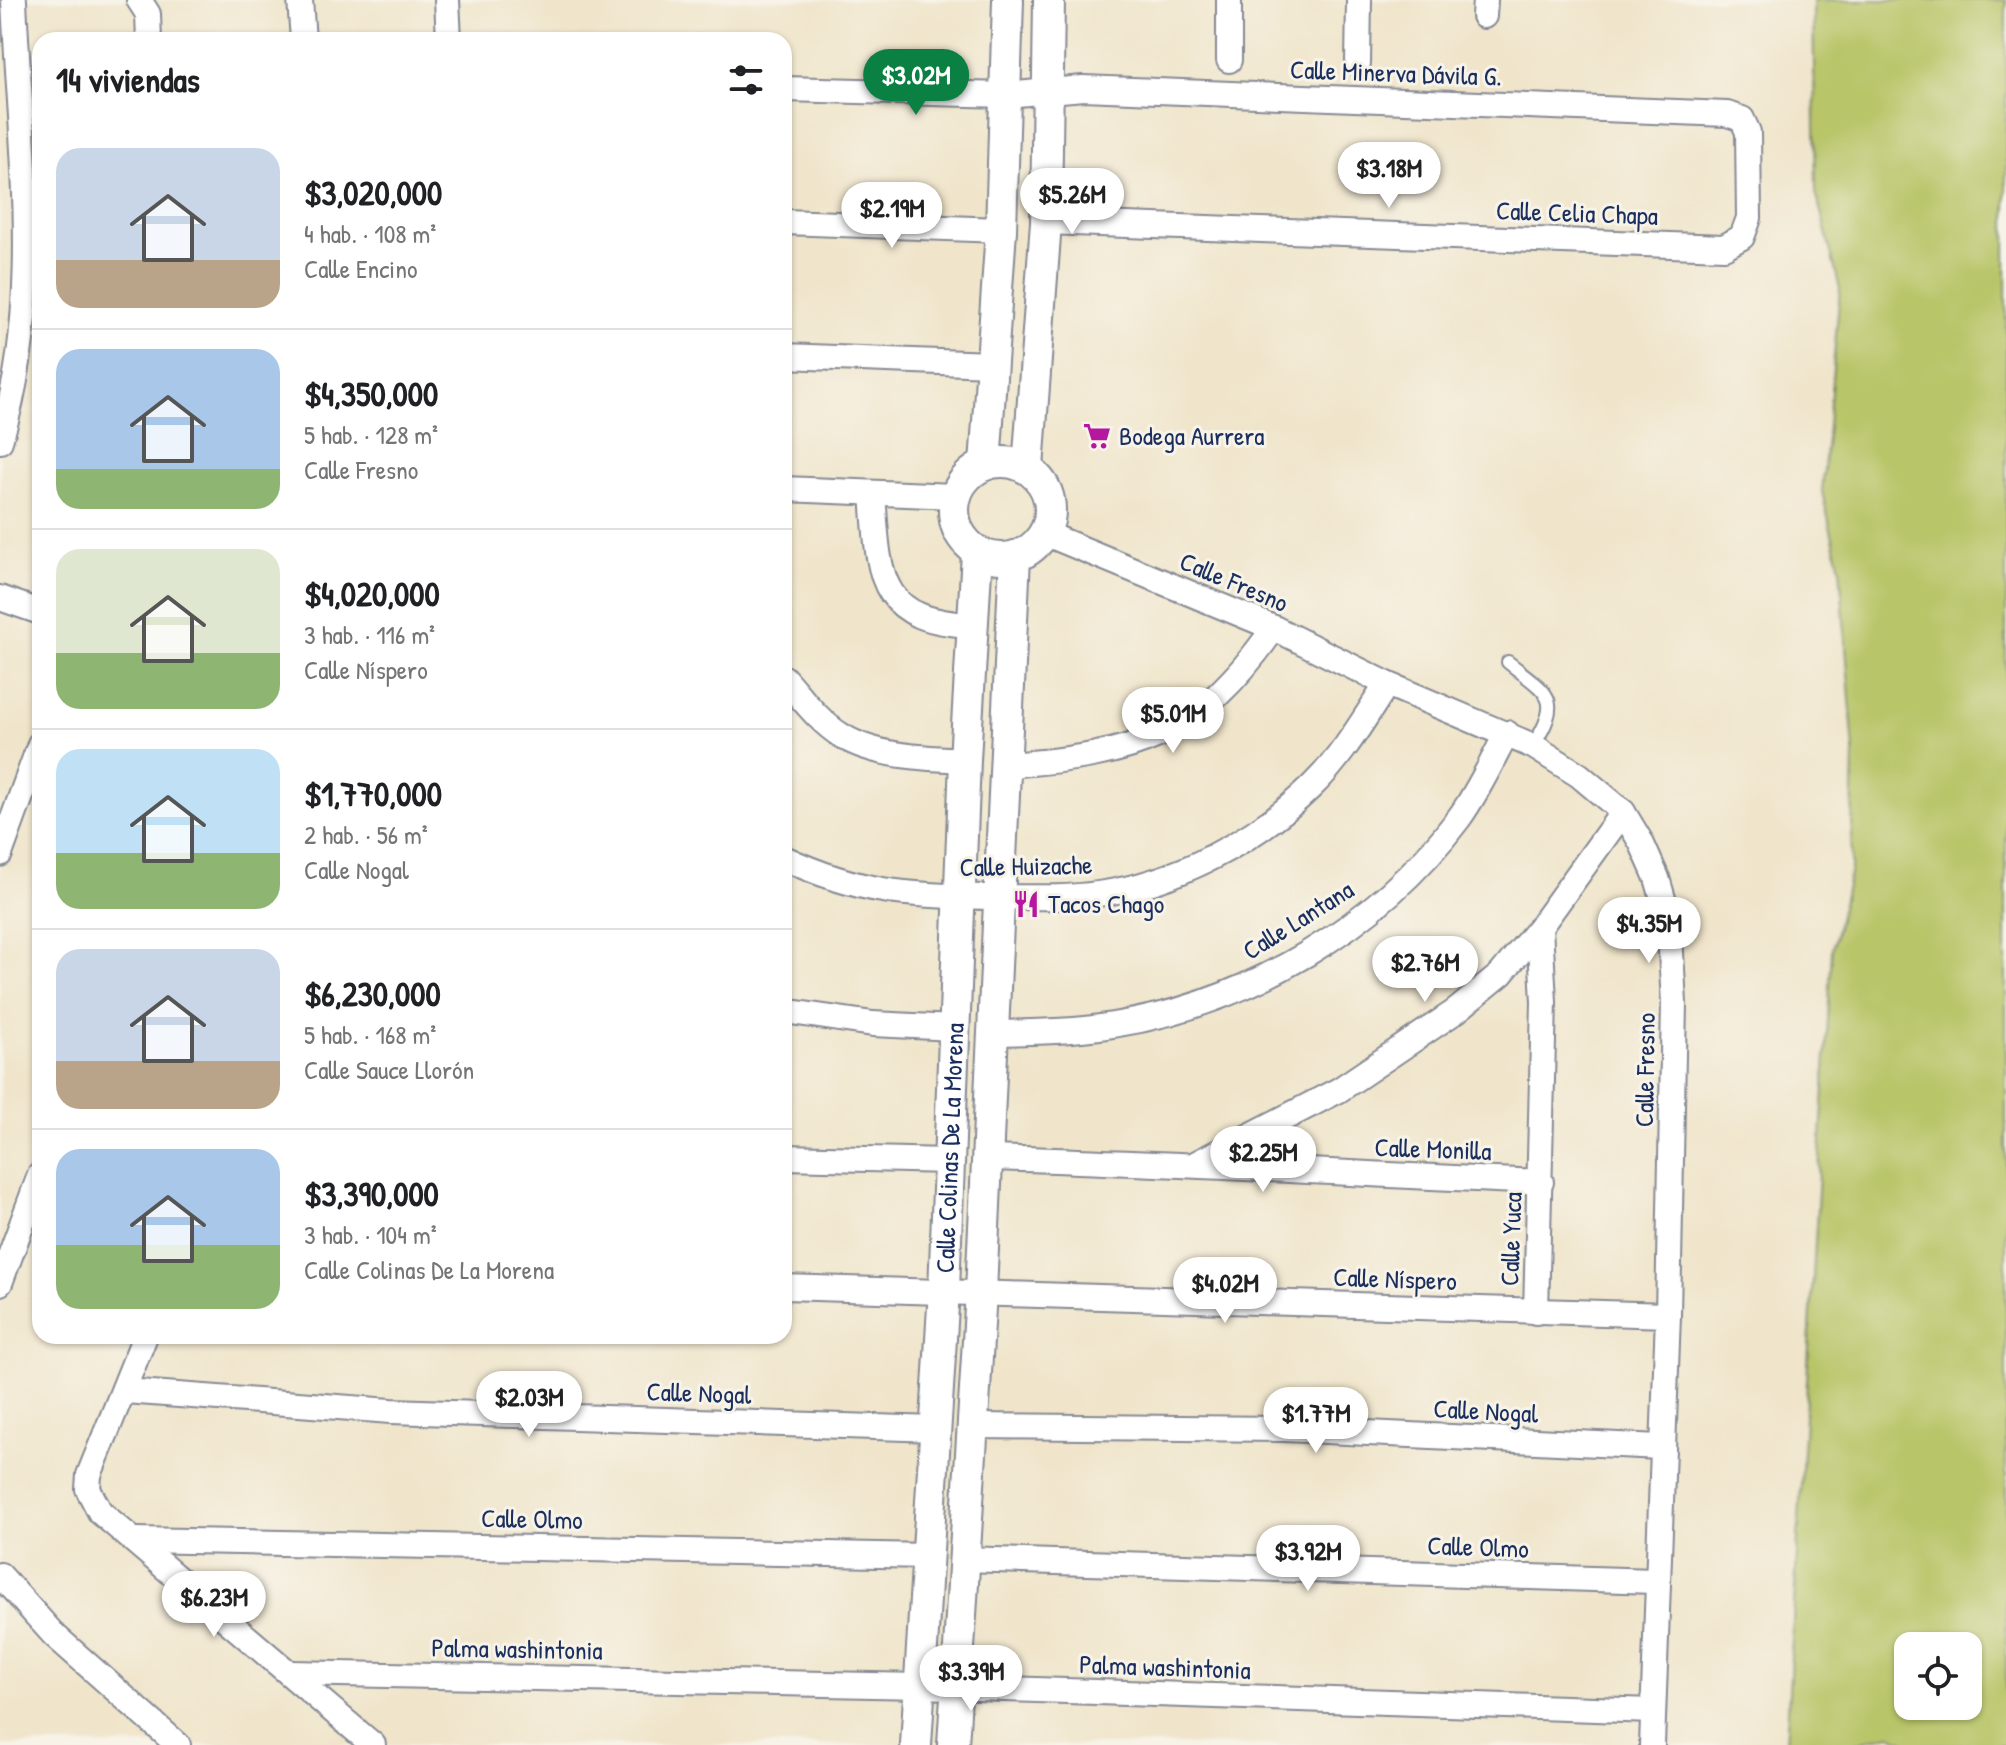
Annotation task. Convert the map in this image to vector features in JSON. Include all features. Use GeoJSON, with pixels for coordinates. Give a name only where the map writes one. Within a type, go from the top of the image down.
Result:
{"type":"FeatureCollection","features":[{"type":"Feature","properties":{"kind":"street"},"geometry":{"type":"LineString","coordinates":[[0,441],[12,403],[25,302],[14,0]]}},
{"type":"Feature","properties":{"kind":"street"},"geometry":{"type":"LineString","coordinates":[[139,0],[148,14],[149,32]]}},
{"type":"Feature","properties":{"kind":"street"},"geometry":{"type":"LineString","coordinates":[[300,0],[302,32]]}},
{"type":"Feature","properties":{"kind":"street"},"geometry":{"type":"LineString","coordinates":[[447,0],[449,32]]}},
{"type":"Feature","properties":{"kind":"street"},"geometry":{"type":"LineString","coordinates":[[985,465],[1001,230],[1008,0]]}},
{"type":"Feature","properties":{"kind":"street"},"geometry":{"type":"LineString","coordinates":[[1028,468],[1046,222],[1049,0]]}},
{"type":"Feature","properties":{"kind":"street"},"geometry":{"type":"LineString","coordinates":[[1229,0],[1229,60]]}},
{"type":"Feature","properties":{"kind":"street"},"geometry":{"type":"LineString","coordinates":[[1358,63],[1359,0]]}},
{"type":"Feature","properties":{"kind":"street","name":"Calle Minerva Dávila G."},"geometry":{"type":"LineString","coordinates":[[792,89],[1006,95],[1083,88],[1712,113],[1742,119]]}},
{"type":"Feature","properties":{"kind":"street","name":"Calle Celia Chapa"},"geometry":{"type":"LineString","coordinates":[[1046,222],[1724,247],[1742,237],[1749,218],[1748,132],[1742,119]]}},
{"type":"Feature","properties":{"kind":"street"},"geometry":{"type":"LineString","coordinates":[[792,222],[1001,230]]}},
{"type":"Feature","properties":{"kind":"street"},"geometry":{"type":"LineString","coordinates":[[792,356],[991,364]]}},
{"type":"Feature","properties":{"kind":"street"},"geometry":{"type":"LineString","coordinates":[[999,461],[1028,468],[1047,490],[1049,519],[1044,533],[1037,543],[1015,556],[1003,558],[977,552],[959,534],[953,509],[962,483],[985,465],[999,461]]}},
{"type":"Feature","properties":{"kind":"street"},"geometry":{"type":"LineString","coordinates":[[792,489],[955,496]]}},
{"type":"Feature","properties":{"kind":"street"},"geometry":{"type":"LineString","coordinates":[[873,493],[878,563],[899,602],[921,619],[939,624],[975,625]]}},
{"type":"Feature","properties":{"kind":"street","name":"Calle Fresno"},"geometry":{"type":"LineString","coordinates":[[1044,533],[1274,628],[1387,684],[1533,746],[1579,775],[1623,812],[1657,878],[1669,919],[1673,958],[1668,1315],[1655,1581],[1652,1745]]}},
{"type":"Feature","properties":{"kind":"street","name":"Calle Colinas De La Morena"},"geometry":{"type":"LineString","coordinates":[[916,1745],[944,1290],[965,760],[977,552]]}},
{"type":"Feature","properties":{"kind":"street","name":"Calle Colinas De La Morena"},"geometry":{"type":"LineString","coordinates":[[953,1745],[981,1292],[998,897],[1008,765],[1015,556]]}},
{"type":"Feature","properties":{"kind":"street"},"geometry":{"type":"LineString","coordinates":[[0,598],[32,609]]}},
{"type":"Feature","properties":{"kind":"street"},"geometry":{"type":"LineString","coordinates":[[1008,765],[1079,760],[1118,752],[1158,737],[1200,710],[1229,686],[1274,628]]}},
{"type":"Feature","properties":{"kind":"street","name":"Calle Huizache"},"geometry":{"type":"LineString","coordinates":[[792,862],[826,878],[870,891],[961,897],[1100,894],[1186,869],[1230,846],[1312,787],[1344,749],[1387,684]]}},
{"type":"Feature","properties":{"kind":"street"},"geometry":{"type":"LineString","coordinates":[[792,687],[824,722],[844,737],[870,747],[925,758],[965,760]]}},
{"type":"Feature","properties":{"kind":"street","name":"Calle Lantana"},"geometry":{"type":"LineString","coordinates":[[992,1033],[1113,1025],[1186,1007],[1287,966],[1343,930],[1389,893],[1432,851],[1460,816],[1507,733]]}},
{"type":"Feature","properties":{"kind":"street"},"geometry":{"type":"LineString","coordinates":[[0,854],[32,766]]}},
{"type":"Feature","properties":{"kind":"street"},"geometry":{"type":"LineString","coordinates":[[1197,1163],[1339,1090],[1402,1051],[1501,974],[1540,927],[1623,812]]}},
{"type":"Feature","properties":{"kind":"street","name":"Calle Yuca"},"geometry":{"type":"LineString","coordinates":[[1536,1312],[1544,1002],[1540,927]]}},
{"type":"Feature","properties":{"kind":"street"},"geometry":{"type":"LineString","coordinates":[[792,1012],[873,1024],[954,1028]]}},
{"type":"Feature","properties":{"kind":"street"},"geometry":{"type":"LineString","coordinates":[[792,1157],[949,1161]]}},
{"type":"Feature","properties":{"kind":"street","name":"Calle Monilla"},"geometry":{"type":"LineString","coordinates":[[987,1158],[1197,1163],[1268,1171],[1541,1182]]}},
{"type":"Feature","properties":{"kind":"street"},"geometry":{"type":"LineString","coordinates":[[0,1283],[32,1197]]}},
{"type":"Feature","properties":{"kind":"street","name":"Calle Níspero"},"geometry":{"type":"LineString","coordinates":[[792,1287],[1668,1315]]}},
{"type":"Feature","properties":{"kind":"street"},"geometry":{"type":"LineString","coordinates":[[142,1344],[89,1475],[91,1499],[100,1512],[373,1745]]}},
{"type":"Feature","properties":{"kind":"street","name":"Calle Nogal"},"geometry":{"type":"LineString","coordinates":[[125,1391],[391,1411],[936,1429]]}},
{"type":"Feature","properties":{"kind":"street","name":"Calle Nogal"},"geometry":{"type":"LineString","coordinates":[[972,1426],[1284,1429],[1660,1447]]}},
{"type":"Feature","properties":{"kind":"street","name":"Calle Olmo"},"geometry":{"type":"LineString","coordinates":[[136,1540],[928,1556]]}},
{"type":"Feature","properties":{"kind":"street","name":"Calle Olmo"},"geometry":{"type":"LineString","coordinates":[[963,1559],[1655,1581]]}},
{"type":"Feature","properties":{"kind":"street"},"geometry":{"type":"LineString","coordinates":[[0,1575],[54,1635],[178,1745]]}},
{"type":"Feature","properties":{"kind":"street","name":"Palma washintonia"},"geometry":{"type":"LineString","coordinates":[[291,1673],[920,1686],[1653,1711]]}},
{"type":"Feature","properties":{"kind":"lane"},"geometry":{"type":"LineString","coordinates":[[1508,662],[1538,686],[1552,708],[1551,717],[1533,746]]}},
{"type":"Feature","properties":{"kind":"green space"},"geometry":{"type":"Polygon","coordinates":[[[1813,0],[2006,0],[2006,1745],[1912,1745],[1889,1734],[1849,1745],[1786,1744],[1832,949],[1851,869],[1854,752],[1840,568],[1822,492],[1840,289],[1816,192],[1813,0]]]}},
{"type":"Feature","properties":{"kind":"place","name":"Bodega Aurrera"},"geometry":{"type":"Point","coordinates":[1097,436]}},
{"type":"Feature","properties":{"kind":"place","name":"Tacos Chago"},"geometry":{"type":"Point","coordinates":[1026,904]}}]}
